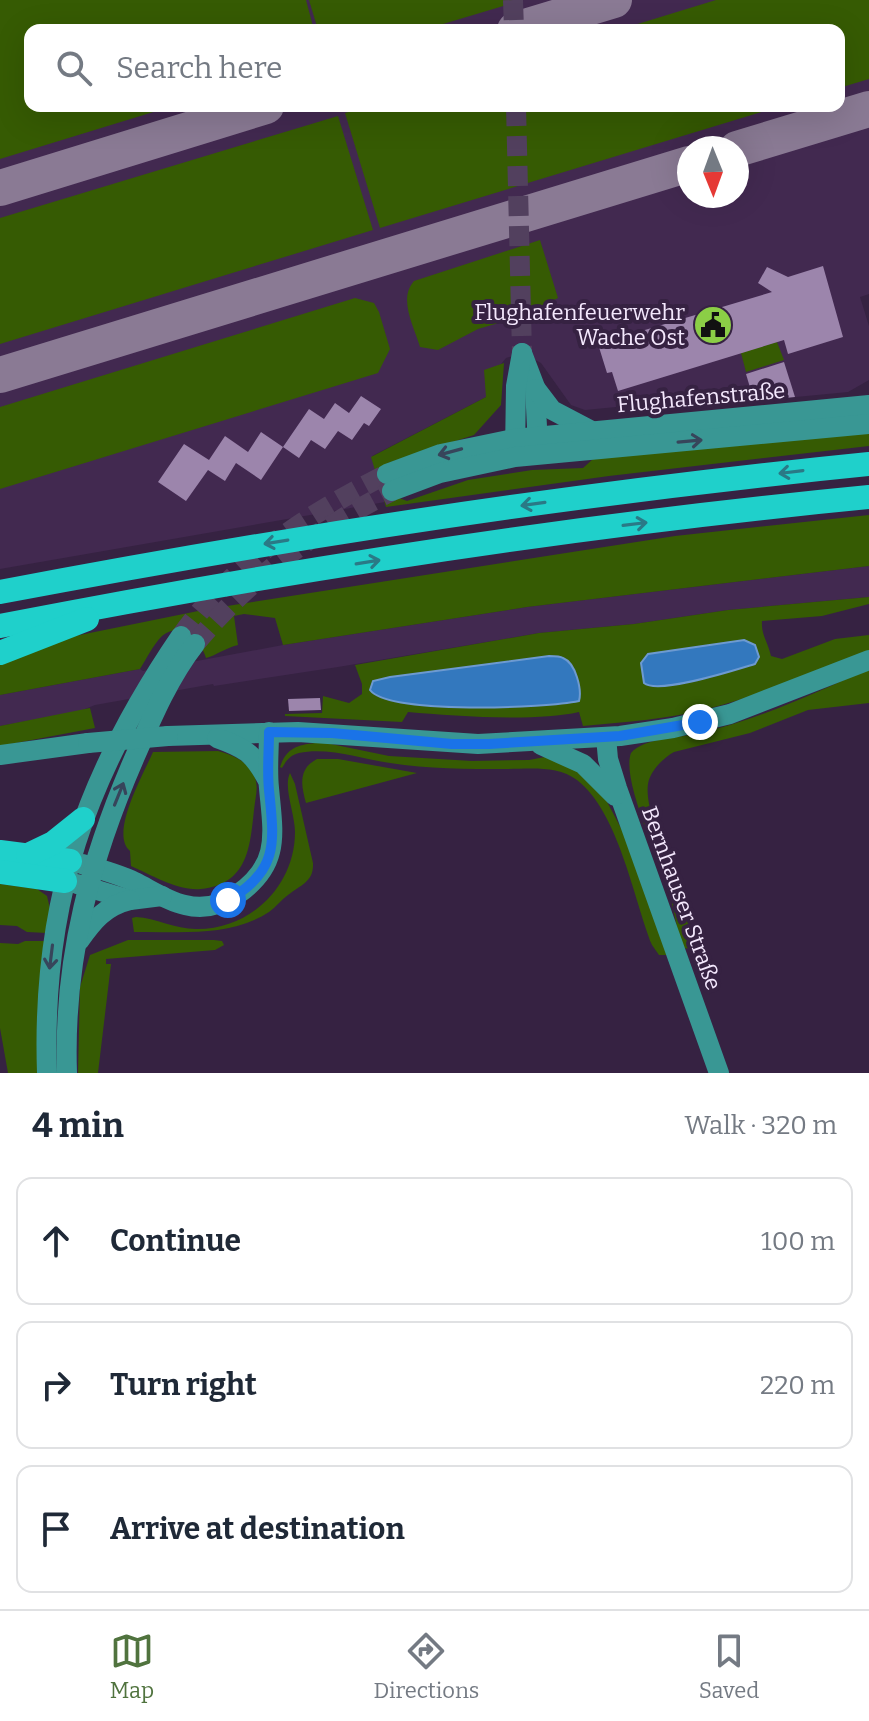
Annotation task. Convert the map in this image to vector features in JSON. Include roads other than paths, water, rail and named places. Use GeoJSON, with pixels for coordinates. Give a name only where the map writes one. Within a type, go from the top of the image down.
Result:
{"type":"FeatureCollection","features":[{"type":"Feature","properties":{"kind":"highway"},"geometry":{"type":"LineString","coordinates":[[0,592],[280,542],[474,512],[869,464]]}},
{"type":"Feature","properties":{"kind":"highway"},"geometry":{"type":"LineString","coordinates":[[0,626],[295,573],[530,538],[869,497]]}},
{"type":"Feature","properties":{"kind":"highway"},"geometry":{"type":"LineString","coordinates":[[0,653],[126,602]]}},
{"type":"Feature","properties":{"kind":"highway"},"geometry":{"type":"LineString","coordinates":[[27,855],[53,843],[83,819]]}},
{"type":"Feature","properties":{"kind":"highway"},"geometry":{"type":"LineString","coordinates":[[0,852],[27,855],[79,874]]}},
{"type":"Feature","properties":{"kind":"highway"},"geometry":{"type":"LineString","coordinates":[[0,872],[79,874]]}},
{"type":"Feature","properties":{"kind":"main road"},"geometry":{"type":"LineString","coordinates":[[515,448],[516,386],[522,353],[535,387],[552,410],[592,431]]}},
{"type":"Feature","properties":{"kind":"main road"},"geometry":{"type":"LineString","coordinates":[[390,482],[441,454],[538,446],[535,387]]}},
{"type":"Feature","properties":{"kind":"main road","name":"Flughafenstraße"},"geometry":{"type":"LineString","coordinates":[[538,446],[592,431],[869,405]]}},
{"type":"Feature","properties":{"kind":"main road","name":"Flughafenstraße"},"geometry":{"type":"LineString","coordinates":[[538,446],[869,424]]}},
{"type":"Feature","properties":{"kind":"main road"},"geometry":{"type":"LineString","coordinates":[[47,1073],[48,984],[79,874],[145,732],[179,668],[188,640],[124,725],[83,819],[79,874],[74,948],[67,1032],[67,1073]]}},
{"type":"Feature","properties":{"kind":"main road"},"geometry":{"type":"LineString","coordinates":[[0,755],[168,736],[269,732],[332,733],[466,744],[606,737],[673,728],[730,714],[869,660]]}},
{"type":"Feature","properties":{"kind":"main road"},"geometry":{"type":"LineString","coordinates":[[79,874],[115,874],[187,905],[209,906],[232,898],[251,882],[266,863],[273,845],[269,732]]}},
{"type":"Feature","properties":{"kind":"main road"},"geometry":{"type":"LineString","coordinates":[[210,735],[239,746],[252,755],[269,782]]}},
{"type":"Feature","properties":{"kind":"main road","name":"Bernhauser Straße"},"geometry":{"type":"LineString","coordinates":[[606,737],[610,768],[719,1073]]}},
{"type":"Feature","properties":{"kind":"main road"},"geometry":{"type":"LineString","coordinates":[[533,742],[583,764],[623,806]]}},
{"type":"Feature","properties":{"kind":"main road"},"geometry":{"type":"LineString","coordinates":[[79,874],[110,896],[130,900]]}},
{"type":"Feature","properties":{"kind":"main road"},"geometry":{"type":"LineString","coordinates":[[74,948],[100,914],[113,906],[130,900],[162,896]]}},
{"type":"Feature","properties":{"kind":"water"},"geometry":{"type":"Polygon","coordinates":[[[744,640],[755,645],[759,657],[755,664],[680,684],[652,686],[644,683],[641,663],[648,654],[744,640]]]}},
{"type":"Feature","properties":{"kind":"water"},"geometry":{"type":"Polygon","coordinates":[[[549,656],[562,657],[575,671],[579,701],[470,708],[406,703],[383,698],[370,690],[373,681],[390,677],[549,656]]]}},
{"type":"Feature","properties":{"kind":"tunnel"},"geometry":{"type":"LineString","coordinates":[[513,0],[514,24]]}},
{"type":"Feature","properties":{"kind":"tunnel"},"geometry":{"type":"LineString","coordinates":[[516,112],[522,353]]}},
{"type":"Feature","properties":{"kind":"tunnel"},"geometry":{"type":"LineString","coordinates":[[181,636],[248,563],[329,506],[387,474]]}},
{"type":"Feature","properties":{"kind":"tunnel"},"geometry":{"type":"LineString","coordinates":[[195,644],[238,598],[286,557],[337,522],[392,491]]}},
{"type":"Feature","properties":{"kind":"place","name":"Flughafenfeuerwehr Wache Ost"},"geometry":{"type":"Point","coordinates":[713,325]}}]}
